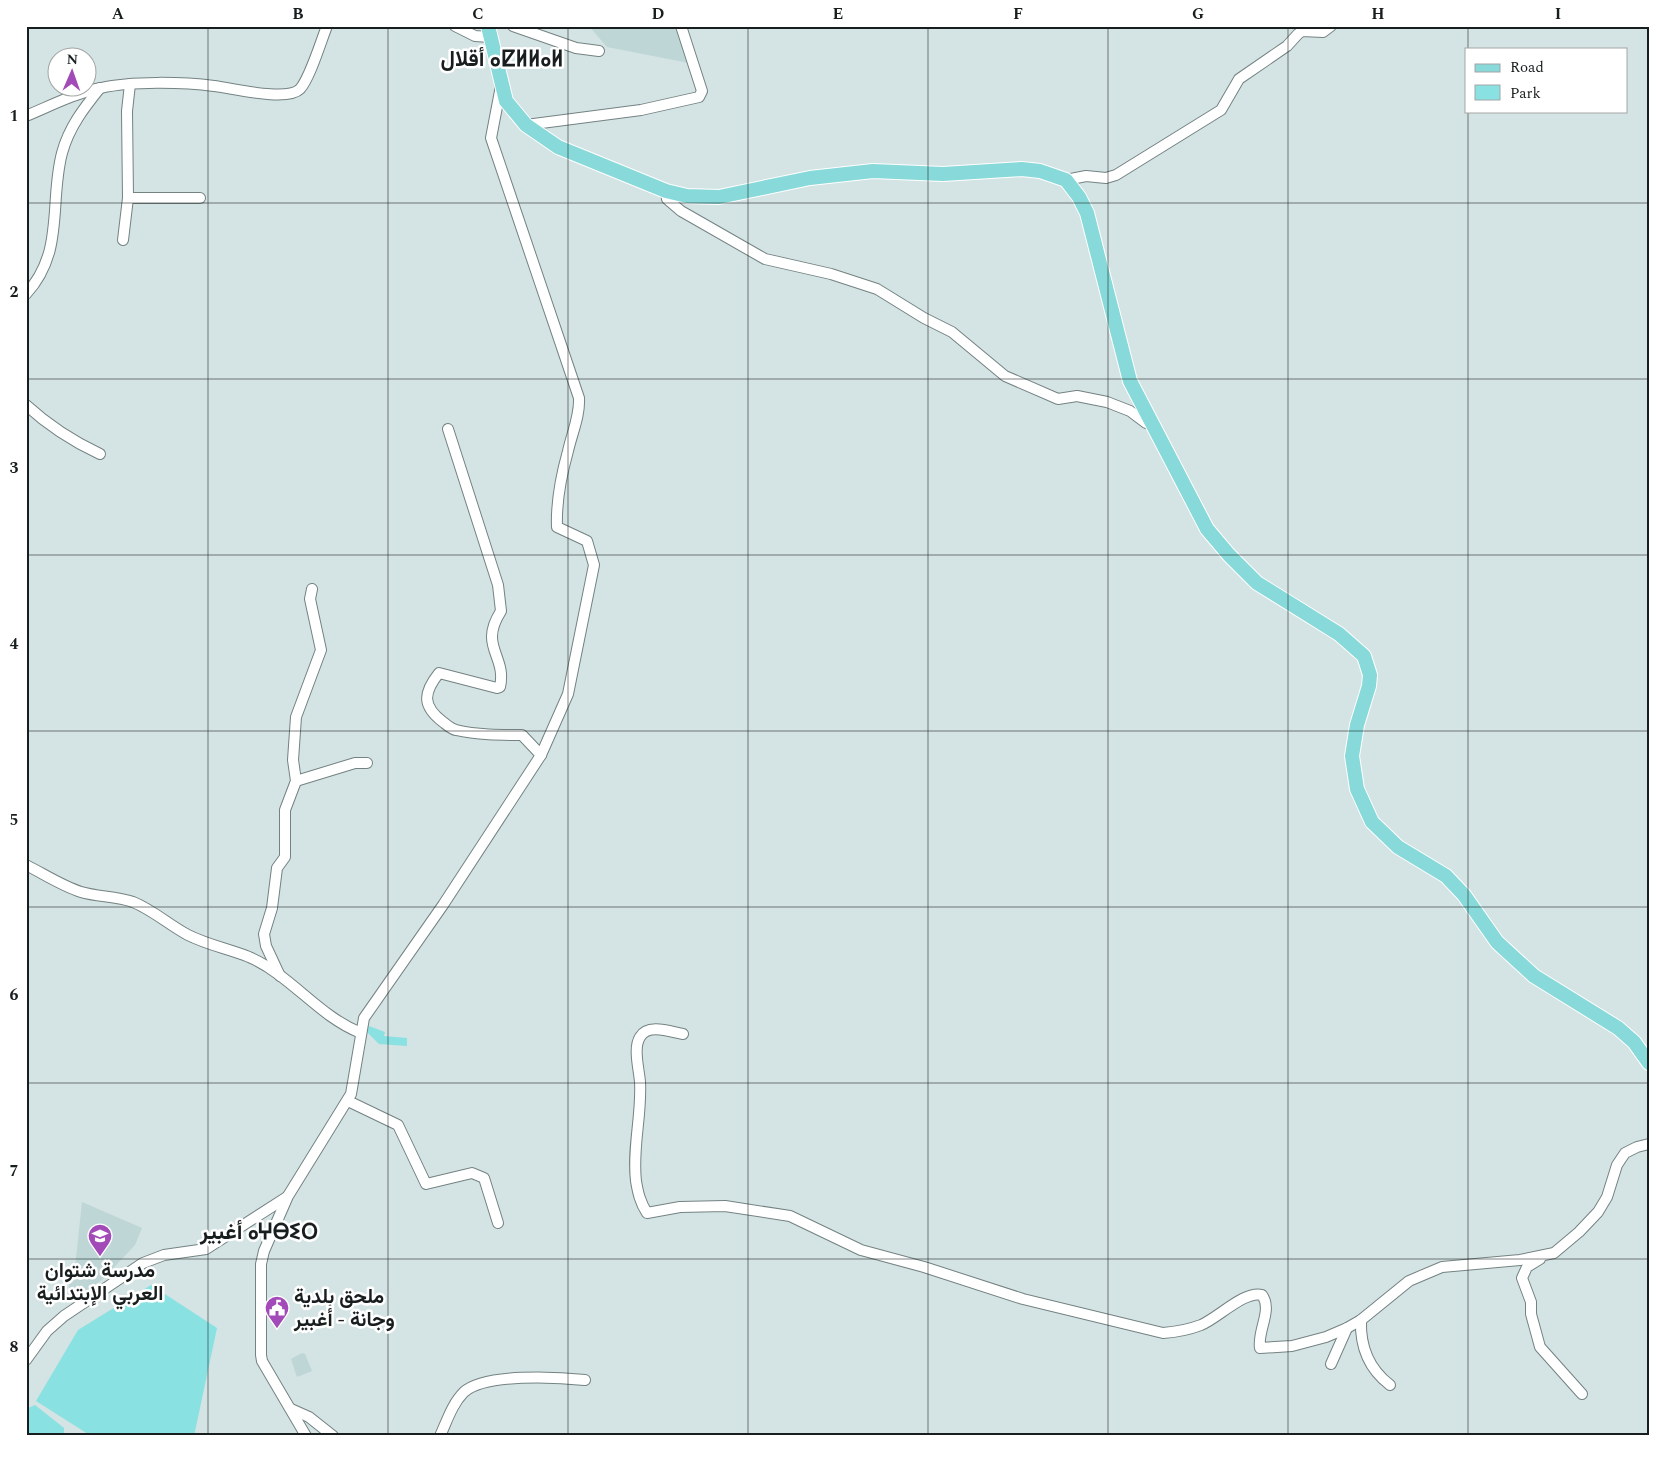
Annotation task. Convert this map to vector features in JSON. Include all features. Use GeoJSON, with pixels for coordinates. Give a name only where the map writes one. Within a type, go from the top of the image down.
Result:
{"type":"FeatureCollection","features":[{"type":"Feature","properties":{"kind":"main road"},"geometry":{"type":"LineString","coordinates":[[489,31],[506,101],[526,125],[558,147],[666,192],[687,196],[720,197],[810,178],[873,171],[943,174],[1022,169],[1040,171],[1066,180],[1076,192],[1087,213],[1130,381],[1207,529],[1229,555],[1257,582],[1339,634],[1364,656],[1370,675],[1369,686],[1357,725],[1352,756],[1357,789],[1372,822],[1398,847],[1446,876],[1464,895],[1497,942],[1534,976],[1618,1028],[1634,1042],[1649,1063]]}},
{"type":"Feature","properties":{"kind":"street"},"geometry":{"type":"LineString","coordinates":[[26,116],[100,88],[130,84],[212,86],[277,95],[291,94],[300,89],[306,78],[327,26]]}},
{"type":"Feature","properties":{"kind":"street"},"geometry":{"type":"LineString","coordinates":[[455,26],[475,36],[489,31]]}},
{"type":"Feature","properties":{"kind":"street"},"geometry":{"type":"LineString","coordinates":[[513,26],[576,48],[599,51]]}},
{"type":"Feature","properties":{"kind":"street"},"geometry":{"type":"LineString","coordinates":[[526,125],[641,110],[699,97],[702,91],[681,26]]}},
{"type":"Feature","properties":{"kind":"street"},"geometry":{"type":"LineString","coordinates":[[1066,180],[1086,176],[1106,178],[1116,175],[1221,110],[1239,79],[1280,51],[1302,31],[1322,32],[1331,26]]}},
{"type":"Feature","properties":{"kind":"street"},"geometry":{"type":"LineString","coordinates":[[306,1436],[262,1361],[261,1264],[264,1251],[288,1196],[348,1101],[351,1094],[364,1018],[443,905],[541,755],[568,694],[594,565],[587,541],[557,527],[556,508],[568,452],[580,409],[579,398],[491,138],[501,82]]}},
{"type":"Feature","properties":{"kind":"street"},"geometry":{"type":"LineString","coordinates":[[123,240],[128,198],[127,111],[130,84]]}},
{"type":"Feature","properties":{"kind":"street"},"geometry":{"type":"LineString","coordinates":[[26,294],[40,274],[54,237],[56,179],[70,128],[100,88]]}},
{"type":"Feature","properties":{"kind":"street"},"geometry":{"type":"LineString","coordinates":[[666,192],[667,199],[681,211],[765,259],[831,274],[877,289],[924,318],[952,332],[1005,376],[1058,399],[1077,396],[1107,402],[1130,411],[1146,423],[1153,425]]}},
{"type":"Feature","properties":{"kind":"street"},"geometry":{"type":"LineString","coordinates":[[128,198],[200,198]]}},
{"type":"Feature","properties":{"kind":"street"},"geometry":{"type":"LineString","coordinates":[[26,405],[46,424],[78,444],[100,454]]}},
{"type":"Feature","properties":{"kind":"street"},"geometry":{"type":"LineString","coordinates":[[448,429],[498,585],[501,611],[493,624],[491,638],[503,675],[500,686],[496,688],[438,673],[429,685],[426,699],[432,713],[453,730],[522,735],[541,755]]}},
{"type":"Feature","properties":{"kind":"street"},"geometry":{"type":"LineString","coordinates":[[280,976],[266,946],[264,934],[272,908],[276,868],[285,857],[285,810],[296,780],[293,760],[296,716],[321,650],[310,599],[312,588]]}},
{"type":"Feature","properties":{"kind":"street"},"geometry":{"type":"LineString","coordinates":[[296,780],[355,763],[367,763]]}},
{"type":"Feature","properties":{"kind":"street"},"geometry":{"type":"LineString","coordinates":[[26,865],[80,891],[132,902],[152,911],[188,935],[212,946],[250,957],[280,976],[346,1027],[361,1033]]}},
{"type":"Feature","properties":{"kind":"street"},"geometry":{"type":"LineString","coordinates":[[682,1034],[655,1029],[646,1031],[640,1036],[637,1047],[640,1084],[635,1158],[640,1202],[647,1213],[680,1207],[725,1206],[790,1216],[861,1250],[924,1267],[1023,1299],[1163,1333],[1182,1332],[1201,1325],[1222,1314],[1248,1295],[1256,1293],[1262,1295],[1266,1306],[1260,1334],[1260,1348],[1292,1346],[1326,1337],[1347,1328],[1361,1320],[1409,1282],[1422,1274],[1442,1267],[1520,1260],[1554,1253],[1579,1232],[1598,1212],[1607,1196],[1617,1165],[1625,1153],[1637,1146],[1649,1144]]}},
{"type":"Feature","properties":{"kind":"street"},"geometry":{"type":"LineString","coordinates":[[348,1101],[398,1125],[426,1184],[472,1173],[484,1178],[498,1223]]}},
{"type":"Feature","properties":{"kind":"street"},"geometry":{"type":"LineString","coordinates":[[26,1360],[44,1335],[64,1316],[143,1263],[164,1255],[206,1249],[288,1196]]}},
{"type":"Feature","properties":{"kind":"street"},"geometry":{"type":"LineString","coordinates":[[1547,1255],[1527,1267],[1522,1278],[1530,1302],[1536,1339],[1540,1347],[1582,1394]]}},
{"type":"Feature","properties":{"kind":"street"},"geometry":{"type":"LineString","coordinates":[[1361,1320],[1361,1335],[1370,1363],[1378,1376],[1390,1385]]}},
{"type":"Feature","properties":{"kind":"street"},"geometry":{"type":"LineString","coordinates":[[1332,1364],[1347,1328]]}},
{"type":"Feature","properties":{"kind":"street"},"geometry":{"type":"LineString","coordinates":[[440,1436],[452,1410],[465,1391],[480,1385],[514,1378],[585,1380]]}},
{"type":"Feature","properties":{"kind":"street"},"geometry":{"type":"LineString","coordinates":[[291,1409],[309,1417],[332,1436]]}},
{"type":"Feature","properties":{"kind":"shaded area"},"geometry":{"type":"Polygon","coordinates":[[[589,26],[678,26],[689,63],[607,47],[589,26]]]}},
{"type":"Feature","properties":{"kind":"shaded area","name":"مدرسة شتوان العربي الإبتدائية"},"geometry":{"type":"Polygon","coordinates":[[[82,1202],[142,1228],[135,1245],[103,1279],[83,1293],[69,1289],[70,1268],[75,1268],[82,1202]]]}},
{"type":"Feature","properties":{"kind":"shaded area"},"geometry":{"type":"Polygon","coordinates":[[[302,1353],[305,1354],[312,1371],[297,1377],[291,1359],[302,1353]]]}},
{"type":"Feature","properties":{"kind":"green space"},"geometry":{"type":"Polygon","coordinates":[[[369,1026],[385,1032],[384,1036],[407,1038],[407,1046],[379,1044],[367,1032],[369,1026]]]}},
{"type":"Feature","properties":{"kind":"green space"},"geometry":{"type":"Polygon","coordinates":[[[151,1285],[217,1328],[194,1436],[88,1434],[36,1401],[78,1330],[151,1285]]]}},
{"type":"Feature","properties":{"kind":"green space"},"geometry":{"type":"Polygon","coordinates":[[[35,1405],[64,1428],[64,1436],[26,1436],[26,1409],[35,1405]]]}},
{"type":"Feature","properties":{"kind":"place","name":"مدرسة شتوان العربي الإبتدائية"},"geometry":{"type":"Point","coordinates":[100,1257]}},
{"type":"Feature","properties":{"kind":"place","name":"ملحق بلدية وجانة - أغبير"},"geometry":{"type":"Point","coordinates":[277,1329]}},
{"type":"Feature","properties":{"kind":"district","name":"أقلال ⴰⵇⵍⵍⴰⵍ"},"geometry":{"type":"Point","coordinates":[502,58]}},
{"type":"Feature","properties":{"kind":"district","name":"أغبير ⴰⵖⴱⵉⵔ"},"geometry":{"type":"Point","coordinates":[259,1231]}}]}
